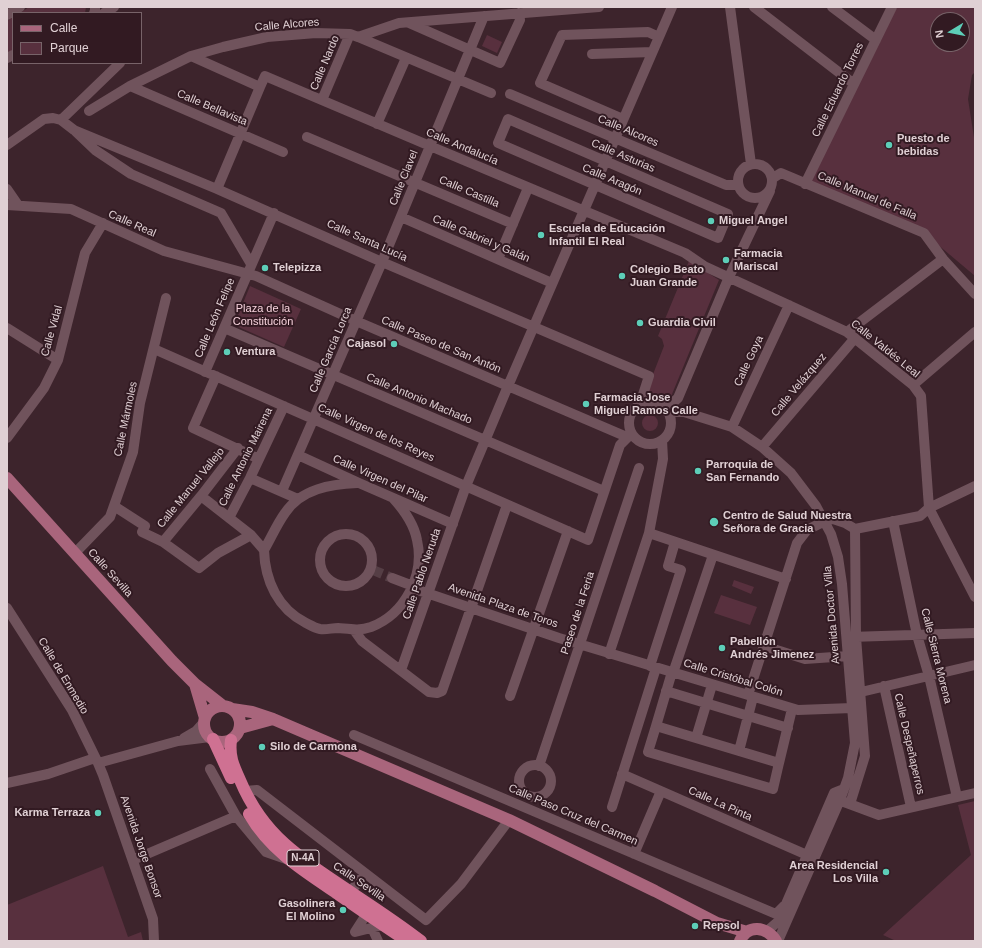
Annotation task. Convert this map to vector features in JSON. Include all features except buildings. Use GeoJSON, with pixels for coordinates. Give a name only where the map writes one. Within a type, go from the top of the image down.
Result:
{"type":"FeatureCollection","features":[{"type":"Feature","properties":{"kind":"highway","name":"Calle Sevilla"},"geometry":{"type":"LineString","coordinates":[[211,738],[250,816],[279,852],[364,912],[378,926],[407,941]]}},
{"type":"Feature","properties":{"kind":"highway","name":"Calle Sevilla"},"geometry":{"type":"LineString","coordinates":[[231,740],[231,761],[256,812],[271,830],[285,844],[304,859],[421,941]]}},
{"type":"Feature","properties":{"kind":"main road","name":"Calle Sevilla"},"geometry":{"type":"LineString","coordinates":[[7,478],[195,684],[228,707]]}},
{"type":"Feature","properties":{"kind":"main road"},"geometry":{"type":"LineString","coordinates":[[195,684],[204,720],[204,728],[211,738],[222,742],[231,740],[240,728],[239,717],[228,707]]}},
{"type":"Feature","properties":{"kind":"main road"},"geometry":{"type":"LineString","coordinates":[[204,720],[212,708],[228,707],[252,712],[273,719],[509,820],[744,936],[754,929],[760,929],[767,931],[777,941]]}},
{"type":"Feature","properties":{"kind":"main road"},"geometry":{"type":"LineString","coordinates":[[240,728],[273,719]]}},
{"type":"Feature","properties":{"kind":"main road"},"geometry":{"type":"LineString","coordinates":[[717,923],[735,941]]}},
{"type":"Feature","properties":{"kind":"street"},"geometry":{"type":"LineString","coordinates":[[7,15],[20,7]]}},
{"type":"Feature","properties":{"kind":"street"},"geometry":{"type":"LineString","coordinates":[[354,36],[399,23],[599,7]]}},
{"type":"Feature","properties":{"kind":"street","name":"Calle Pablo Neruda"},"geometry":{"type":"LineString","coordinates":[[401,670],[466,486],[614,138],[672,7]]}},
{"type":"Feature","properties":{"kind":"street"},"geometry":{"type":"LineString","coordinates":[[730,7],[751,164]]}},
{"type":"Feature","properties":{"kind":"street"},"geometry":{"type":"LineString","coordinates":[[754,7],[854,84]]}},
{"type":"Feature","properties":{"kind":"street"},"geometry":{"type":"LineString","coordinates":[[832,7],[876,40]]}},
{"type":"Feature","properties":{"kind":"street","name":"Calle Eduardo Torres"},"geometry":{"type":"LineString","coordinates":[[806,184],[892,7]]}},
{"type":"Feature","properties":{"kind":"street"},"geometry":{"type":"LineString","coordinates":[[408,22],[500,63],[520,20],[519,13]]}},
{"type":"Feature","properties":{"kind":"street","name":"Calle Clavel"},"geometry":{"type":"LineString","coordinates":[[382,262],[484,16]]}},
{"type":"Feature","properties":{"kind":"street"},"geometry":{"type":"LineString","coordinates":[[623,119],[540,83],[562,35],[648,32],[659,37]]}},
{"type":"Feature","properties":{"kind":"street","name":"Calle Alcores"},"geometry":{"type":"LineString","coordinates":[[89,111],[130,86],[191,56],[267,37],[316,33],[354,36],[491,93]]}},
{"type":"Feature","properties":{"kind":"street","name":"Calle Nardo"},"geometry":{"type":"LineString","coordinates":[[322,100],[354,36]]}},
{"type":"Feature","properties":{"kind":"street"},"geometry":{"type":"LineString","coordinates":[[592,54],[652,52]]}},
{"type":"Feature","properties":{"kind":"street"},"geometry":{"type":"LineString","coordinates":[[191,56],[260,88],[217,189]]}},
{"type":"Feature","properties":{"kind":"street"},"geometry":{"type":"LineString","coordinates":[[377,124],[406,58]]}},
{"type":"Feature","properties":{"kind":"street"},"geometry":{"type":"LineString","coordinates":[[61,120],[119,64]]}},
{"type":"Feature","properties":{"kind":"street","name":"Calle Andalucía"},"geometry":{"type":"LineString","coordinates":[[260,88],[265,76],[685,253],[704,266],[729,277]]}},
{"type":"Feature","properties":{"kind":"street","name":"Calle Bellavista"},"geometry":{"type":"LineString","coordinates":[[130,86],[283,152]]}},
{"type":"Feature","properties":{"kind":"street","name":"Calle Alcores"},"geometry":{"type":"LineString","coordinates":[[510,94],[726,185],[738,185]]}},
{"type":"Feature","properties":{"kind":"street"},"geometry":{"type":"LineString","coordinates":[[7,145],[44,119],[53,118],[61,120],[95,150],[131,174],[221,213],[251,264]]}},
{"type":"Feature","properties":{"kind":"street","name":"Calle Aragón"},"geometry":{"type":"LineString","coordinates":[[508,120],[498,143],[718,238]]}},
{"type":"Feature","properties":{"kind":"street","name":"Calle Asturias"},"geometry":{"type":"LineString","coordinates":[[508,120],[728,214],[718,238]]}},
{"type":"Feature","properties":{"kind":"street","name":"Calle Santa Lucía"},"geometry":{"type":"LineString","coordinates":[[74,130],[274,213],[382,262],[649,376],[640,404]]}},
{"type":"Feature","properties":{"kind":"street","name":"Calle Castilla"},"geometry":{"type":"LineString","coordinates":[[307,137],[513,224]]}},
{"type":"Feature","properties":{"kind":"street"},"geometry":{"type":"LineString","coordinates":[[667,410],[678,398],[729,277],[772,187],[773,178],[767,168],[762,165],[751,164],[746,166],[739,174],[738,185],[744,195],[760,198],[770,191]]}},
{"type":"Feature","properties":{"kind":"street","name":"Calle Manuel de Falla"},"geometry":{"type":"LineString","coordinates":[[773,178],[780,173],[924,233],[942,259],[975,294]]}},
{"type":"Feature","properties":{"kind":"street"},"geometry":{"type":"LineString","coordinates":[[498,260],[528,188]]}},
{"type":"Feature","properties":{"kind":"street"},"geometry":{"type":"LineString","coordinates":[[7,189],[18,205]]}},
{"type":"Feature","properties":{"kind":"street","name":"Calle Real"},"geometry":{"type":"LineString","coordinates":[[7,205],[72,209],[164,251],[247,274]]}},
{"type":"Feature","properties":{"kind":"street","name":"Calle León Felipe"},"geometry":{"type":"LineString","coordinates":[[205,372],[274,213]]}},
{"type":"Feature","properties":{"kind":"street","name":"Calle Gabriel y Galán"},"geometry":{"type":"LineString","coordinates":[[401,217],[552,283]]}},
{"type":"Feature","properties":{"kind":"street","name":"Calle Vidal"},"geometry":{"type":"LineString","coordinates":[[7,438],[44,388],[58,360],[85,254],[103,223]]}},
{"type":"Feature","properties":{"kind":"street","name":"Calle Velázquez"},"geometry":{"type":"LineString","coordinates":[[762,447],[851,335],[942,259]]}},
{"type":"Feature","properties":{"kind":"street","name":"Calle García Lorca"},"geometry":{"type":"LineString","coordinates":[[282,491],[382,262]]}},
{"type":"Feature","properties":{"kind":"street","name":"Calle Paseo de San Antón"},"geometry":{"type":"LineString","coordinates":[[247,274],[256,276],[356,321],[508,386],[629,435]]}},
{"type":"Feature","properties":{"kind":"street","name":"Calle Valdés Leal"},"geometry":{"type":"LineString","coordinates":[[729,277],[851,335],[913,385],[921,396],[929,508]]}},
{"type":"Feature","properties":{"kind":"street","name":"Calle Mármoles"},"geometry":{"type":"LineString","coordinates":[[75,553],[110,517],[114,506],[133,452],[140,404],[166,298]]}},
{"type":"Feature","properties":{"kind":"street","name":"Calle Goya"},"geometry":{"type":"LineString","coordinates":[[732,427],[789,305]]}},
{"type":"Feature","properties":{"kind":"street"},"geometry":{"type":"LineString","coordinates":[[7,328],[58,360]]}},
{"type":"Feature","properties":{"kind":"street","name":"Calle Antonio Machado"},"geometry":{"type":"LineString","coordinates":[[224,328],[604,491]]}},
{"type":"Feature","properties":{"kind":"street"},"geometry":{"type":"LineString","coordinates":[[913,385],[975,332]]}},
{"type":"Feature","properties":{"kind":"street","name":"Calle Virgen de los Reyes"},"geometry":{"type":"LineString","coordinates":[[154,349],[588,540],[604,491]]}},
{"type":"Feature","properties":{"kind":"street"},"geometry":{"type":"LineString","coordinates":[[216,376],[193,428],[259,459]]}},
{"type":"Feature","properties":{"kind":"street"},"geometry":{"type":"LineString","coordinates":[[604,491],[620,445],[629,435],[629,420],[635,408],[640,404],[654,402],[667,410],[671,424],[666,436],[662,440],[649,444],[629,435]]}},
{"type":"Feature","properties":{"kind":"street","name":"Calle Antonio Mairena"},"geometry":{"type":"LineString","coordinates":[[229,518],[250,478],[284,406]]}},
{"type":"Feature","properties":{"kind":"street","name":"Avenida Doctor Villa"},"geometry":{"type":"LineString","coordinates":[[667,410],[684,412],[732,427],[762,447],[791,473],[816,506],[831,534],[838,557],[851,637],[862,692],[866,756],[777,941]]}},
{"type":"Feature","properties":{"kind":"street"},"geometry":{"type":"LineString","coordinates":[[609,654],[649,533],[663,459],[662,440]]}},
{"type":"Feature","properties":{"kind":"street","name":"Calle Manuel Vallejo"},"geometry":{"type":"LineString","coordinates":[[163,542],[238,448]]}},
{"type":"Feature","properties":{"kind":"street","name":"Calle Virgen del Pilar"},"geometry":{"type":"LineString","coordinates":[[298,455],[453,524]]}},
{"type":"Feature","properties":{"kind":"street","name":"Paseo de la Feria"},"geometry":{"type":"LineString","coordinates":[[539,766],[639,468]]}},
{"type":"Feature","properties":{"kind":"street"},"geometry":{"type":"LineString","coordinates":[[250,478],[298,499]]}},
{"type":"Feature","properties":{"kind":"street"},"geometry":{"type":"LineString","coordinates":[[359,483],[326,487],[310,492],[298,499],[284,513],[264,550],[265,569],[271,586],[281,603],[301,620],[318,629],[335,628],[354,630],[370,627],[385,620],[398,609],[413,587],[418,565],[418,541],[408,518],[393,498]]}},
{"type":"Feature","properties":{"kind":"street"},"geometry":{"type":"LineString","coordinates":[[739,751],[764,646],[797,543],[807,530],[825,521],[833,520],[845,523],[855,529],[920,516],[929,508],[975,486]]}},
{"type":"Feature","properties":{"kind":"street"},"geometry":{"type":"LineString","coordinates":[[201,496],[251,535],[264,550]]}},
{"type":"Feature","properties":{"kind":"street"},"geometry":{"type":"LineString","coordinates":[[354,630],[362,641],[429,692],[437,693],[442,691],[507,505]]}},
{"type":"Feature","properties":{"kind":"street"},"geometry":{"type":"LineString","coordinates":[[114,506],[145,526],[142,532],[163,542],[199,568],[218,553],[251,535]]}},
{"type":"Feature","properties":{"kind":"street"},"geometry":{"type":"LineString","coordinates":[[929,508],[975,597]]}},
{"type":"Feature","properties":{"kind":"street","name":"Calle Sierra Morena"},"geometry":{"type":"LineString","coordinates":[[893,521],[917,635],[929,676],[957,797]]}},
{"type":"Feature","properties":{"kind":"street","name":"Avenida Doctor Villa"},"geometry":{"type":"LineString","coordinates":[[845,802],[844,789],[848,778],[855,743],[848,656],[851,637],[855,529]]}},
{"type":"Feature","properties":{"kind":"street"},"geometry":{"type":"LineString","coordinates":[[510,696],[568,531]]}},
{"type":"Feature","properties":{"kind":"street"},"geometry":{"type":"LineString","coordinates":[[649,533],[786,579]]}},
{"type":"Feature","properties":{"kind":"street"},"geometry":{"type":"LineString","coordinates":[[346,534],[357,536],[366,543],[370,550],[372,561],[371,569],[366,576],[356,583],[345,585],[336,583],[328,578],[322,568],[320,559],[322,550],[329,541],[338,535],[346,534]]}},
{"type":"Feature","properties":{"kind":"street"},"geometry":{"type":"LineString","coordinates":[[612,807],[681,570],[668,566],[675,542]]}},
{"type":"Feature","properties":{"kind":"street"},"geometry":{"type":"LineString","coordinates":[[713,555],[666,691],[648,752],[773,789],[792,709]]}},
{"type":"Feature","properties":{"kind":"street","name":"Avenida Plaza de Toros"},"geometry":{"type":"LineString","coordinates":[[392,578],[428,593],[533,630],[609,654]]}},
{"type":"Feature","properties":{"kind":"street","name":"Calle de Enmedio"},"geometry":{"type":"LineString","coordinates":[[7,608],[72,710],[97,761]]}},
{"type":"Feature","properties":{"kind":"street"},"geometry":{"type":"LineString","coordinates":[[851,637],[975,633]]}},
{"type":"Feature","properties":{"kind":"street"},"geometry":{"type":"LineString","coordinates":[[764,646],[805,659],[848,656]]}},
{"type":"Feature","properties":{"kind":"street","name":"Calle Cristóbal Colón"},"geometry":{"type":"LineString","coordinates":[[609,654],[792,709],[852,708]]}},
{"type":"Feature","properties":{"kind":"street"},"geometry":{"type":"LineString","coordinates":[[862,692],[975,665]]}},
{"type":"Feature","properties":{"kind":"street"},"geometry":{"type":"LineString","coordinates":[[696,738],[712,685]]}},
{"type":"Feature","properties":{"kind":"street","name":"Calle Despeñaperros"},"geometry":{"type":"LineString","coordinates":[[884,686],[911,807]]}},
{"type":"Feature","properties":{"kind":"street"},"geometry":{"type":"LineString","coordinates":[[666,691],[788,728]]}},
{"type":"Feature","properties":{"kind":"street"},"geometry":{"type":"LineString","coordinates":[[178,741],[196,731],[204,720]]}},
{"type":"Feature","properties":{"kind":"street"},"geometry":{"type":"LineString","coordinates":[[656,726],[779,763]]}},
{"type":"Feature","properties":{"kind":"street","name":"Calle Paso Cruz del Carmen"},"geometry":{"type":"LineString","coordinates":[[354,735],[780,916]]}},
{"type":"Feature","properties":{"kind":"street"},"geometry":{"type":"LineString","coordinates":[[7,783],[178,741],[211,738]]}},
{"type":"Feature","properties":{"kind":"street","name":"Avenida Jorge Bonsor"},"geometry":{"type":"LineString","coordinates":[[97,761],[153,919],[154,941]]}},
{"type":"Feature","properties":{"kind":"street"},"geometry":{"type":"LineString","coordinates":[[539,766],[544,768],[550,777],[550,787],[543,795],[538,797],[528,795],[521,788],[520,778],[522,773],[529,767],[539,766]]}},
{"type":"Feature","properties":{"kind":"street"},"geometry":{"type":"LineString","coordinates":[[210,768],[236,816],[266,852],[288,859],[304,859]]}},
{"type":"Feature","properties":{"kind":"street","name":"Calle La Pinta"},"geometry":{"type":"LineString","coordinates":[[622,774],[807,855]]}},
{"type":"Feature","properties":{"kind":"street"},"geometry":{"type":"LineString","coordinates":[[767,931],[780,916],[786,904],[834,793],[844,789]]}},
{"type":"Feature","properties":{"kind":"street"},"geometry":{"type":"LineString","coordinates":[[245,791],[257,790],[426,920],[461,884],[509,820]]}},
{"type":"Feature","properties":{"kind":"street"},"geometry":{"type":"LineString","coordinates":[[634,854],[661,791]]}},
{"type":"Feature","properties":{"kind":"street"},"geometry":{"type":"LineString","coordinates":[[845,802],[879,815],[975,793]]}},
{"type":"Feature","properties":{"kind":"street"},"geometry":{"type":"LineString","coordinates":[[524,807],[528,795]]}},
{"type":"Feature","properties":{"kind":"street"},"geometry":{"type":"LineString","coordinates":[[133,860],[236,816]]}},
{"type":"Feature","properties":{"kind":"street"},"geometry":{"type":"LineString","coordinates":[[350,892],[365,874]]}},
{"type":"Feature","properties":{"kind":"street"},"geometry":{"type":"LineString","coordinates":[[780,916],[793,909]]}},
{"type":"Feature","properties":{"kind":"street"},"geometry":{"type":"LineString","coordinates":[[364,912],[364,918],[355,932],[378,926],[378,941]]}},
{"type":"Feature","properties":{"kind":"green space"},"geometry":{"type":"Polygon","coordinates":[[[29,7],[86,7],[85,12],[22,12],[29,7]]]}},
{"type":"Feature","properties":{"kind":"green space"},"geometry":{"type":"Polygon","coordinates":[[[897,7],[975,7],[975,72],[972,75],[968,99],[975,144],[975,276],[924,233],[805,184],[897,7]]]}},
{"type":"Feature","properties":{"kind":"green space"},"geometry":{"type":"Polygon","coordinates":[[[12,18],[12,53],[7,56],[7,21],[12,18]]]}},
{"type":"Feature","properties":{"kind":"green space"},"geometry":{"type":"Polygon","coordinates":[[[487,35],[502,42],[497,53],[482,46],[487,35]]]}},
{"type":"Feature","properties":{"kind":"green space"},"geometry":{"type":"Polygon","coordinates":[[[689,261],[719,280],[670,399],[668,400],[648,394],[650,382],[664,346],[662,339],[658,336],[689,261]]]}},
{"type":"Feature","properties":{"kind":"green space","name":"Plaza de la Constitución"},"geometry":{"type":"Polygon","coordinates":[[[250,286],[301,309],[284,347],[234,325],[250,286]]]}},
{"type":"Feature","properties":{"kind":"green space"},"geometry":{"type":"Polygon","coordinates":[[[650,415],[656,417],[658,423],[656,429],[650,431],[644,429],[642,423],[644,417],[650,415]]]}},
{"type":"Feature","properties":{"kind":"green space"},"geometry":{"type":"Polygon","coordinates":[[[734,580],[754,587],[751,594],[732,586],[734,580]]]}},
{"type":"Feature","properties":{"kind":"green space"},"geometry":{"type":"Polygon","coordinates":[[[721,595],[757,607],[750,625],[714,613],[721,595]]]}},
{"type":"Feature","properties":{"kind":"green space"},"geometry":{"type":"Polygon","coordinates":[[[975,801],[975,941],[896,941],[883,935],[971,855],[958,805],[975,801]]]}},
{"type":"Feature","properties":{"kind":"green space"},"geometry":{"type":"Polygon","coordinates":[[[103,866],[128,937],[141,932],[143,941],[7,941],[7,905],[103,866]]]}},
{"type":"Feature","properties":{"kind":"tunnel"},"geometry":{"type":"LineString","coordinates":[[373,570],[392,578]]}},
{"type":"Feature","properties":{"kind":"place","name":"Puesto de bebidas"},"geometry":{"type":"Point","coordinates":[889,145]}},
{"type":"Feature","properties":{"kind":"place","name":"Miguel Angel"},"geometry":{"type":"Point","coordinates":[711,221]}},
{"type":"Feature","properties":{"kind":"place","name":"Escuela de Educación Infantil El Real"},"geometry":{"type":"Point","coordinates":[541,235]}},
{"type":"Feature","properties":{"kind":"place","name":"Farmacia Mariscal"},"geometry":{"type":"Point","coordinates":[726,260]}},
{"type":"Feature","properties":{"kind":"place","name":"Telepizza"},"geometry":{"type":"Point","coordinates":[265,268]}},
{"type":"Feature","properties":{"kind":"place","name":"Colegio Beato Juan Grande"},"geometry":{"type":"Point","coordinates":[622,276]}},
{"type":"Feature","properties":{"kind":"place","name":"Guardia Civil"},"geometry":{"type":"Point","coordinates":[640,323]}},
{"type":"Feature","properties":{"kind":"place","name":"Cajasol"},"geometry":{"type":"Point","coordinates":[394,344]}},
{"type":"Feature","properties":{"kind":"place","name":"Ventura"},"geometry":{"type":"Point","coordinates":[227,352]}},
{"type":"Feature","properties":{"kind":"place","name":"Farmacia Jose Miguel Ramos Calle"},"geometry":{"type":"Point","coordinates":[586,404]}},
{"type":"Feature","properties":{"kind":"place","name":"Parroquia de San Fernando"},"geometry":{"type":"Point","coordinates":[698,471]}},
{"type":"Feature","properties":{"kind":"place","name":"Centro de Salud Nuestra Señora de Gracia"},"geometry":{"type":"Point","coordinates":[714,522]}},
{"type":"Feature","properties":{"kind":"place","name":"Pabellón Andrés Jimenez"},"geometry":{"type":"Point","coordinates":[722,648]}},
{"type":"Feature","properties":{"kind":"place","name":"Silo de Carmona"},"geometry":{"type":"Point","coordinates":[262,747]}},
{"type":"Feature","properties":{"kind":"place","name":"Karma Terraza"},"geometry":{"type":"Point","coordinates":[98,813]}},
{"type":"Feature","properties":{"kind":"place","name":"Area Residencial Los Villa"},"geometry":{"type":"Point","coordinates":[886,872]}},
{"type":"Feature","properties":{"kind":"place","name":"Gasolinera El Molino"},"geometry":{"type":"Point","coordinates":[343,910]}},
{"type":"Feature","properties":{"kind":"place","name":"Repsol"},"geometry":{"type":"Point","coordinates":[695,926]}}]}
